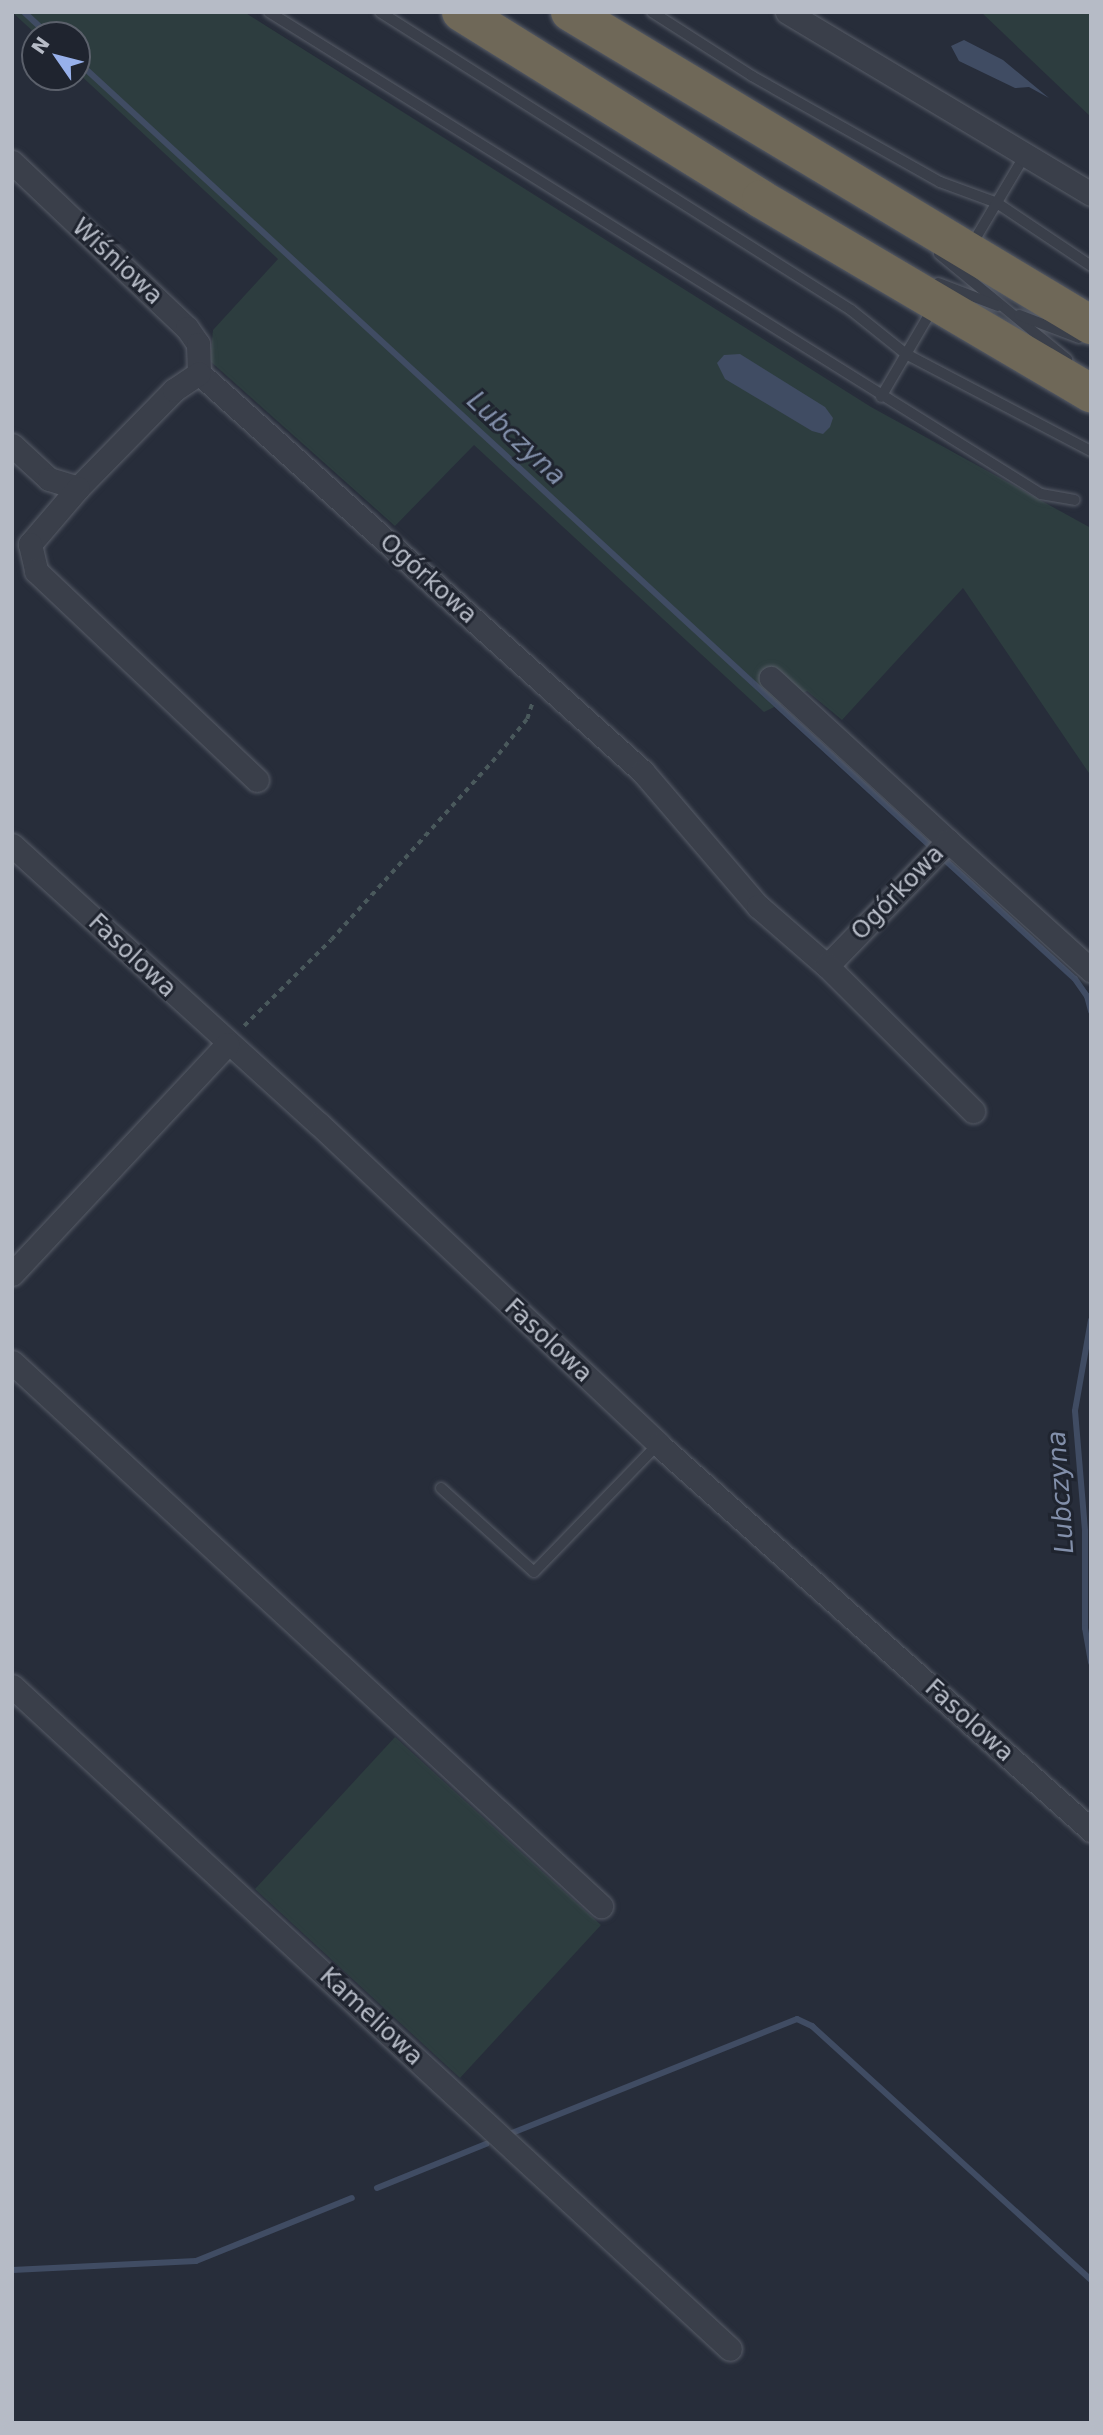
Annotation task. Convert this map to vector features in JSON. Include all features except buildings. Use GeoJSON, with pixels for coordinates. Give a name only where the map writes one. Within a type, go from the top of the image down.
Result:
{"type":"FeatureCollection","features":[{"type":"Feature","properties":{"kind":"highway"},"geometry":{"type":"LineString","coordinates":[[461,12],[936,303],[1086,381]]}},
{"type":"Feature","properties":{"kind":"highway"},"geometry":{"type":"LineString","coordinates":[[570,12],[864,193],[1091,325]]}},
{"type":"Feature","properties":{"kind":"street"},"geometry":{"type":"LineString","coordinates":[[787,12],[1091,194]]}},
{"type":"Feature","properties":{"kind":"street","name":"Wiśniowa"},"geometry":{"type":"LineString","coordinates":[[12,162],[187,328],[198,344],[199,373]]}},
{"type":"Feature","properties":{"kind":"street"},"geometry":{"type":"LineString","coordinates":[[199,373],[174,390],[78,488],[30,544],[36,571],[257,780]]}},
{"type":"Feature","properties":{"kind":"street","name":"Ogórkowa"},"geometry":{"type":"LineString","coordinates":[[199,373],[643,772],[758,906],[827,966],[973,1111]]}},
{"type":"Feature","properties":{"kind":"street"},"geometry":{"type":"LineString","coordinates":[[12,445],[49,479],[78,488]]}},
{"type":"Feature","properties":{"kind":"street","name":"Ogórkowa"},"geometry":{"type":"LineString","coordinates":[[771,678],[948,841],[827,966]]}},
{"type":"Feature","properties":{"kind":"street"},"geometry":{"type":"LineString","coordinates":[[948,841],[1091,970]]}},
{"type":"Feature","properties":{"kind":"street","name":"Fasolowa"},"geometry":{"type":"LineString","coordinates":[[16,856],[319,1124],[658,1444],[1091,1830]]}},
{"type":"Feature","properties":{"kind":"street"},"geometry":{"type":"LineString","coordinates":[[12,1274],[227,1044]]}},
{"type":"Feature","properties":{"kind":"street"},"geometry":{"type":"LineString","coordinates":[[12,1362],[601,1906]]}},
{"type":"Feature","properties":{"kind":"street","name":"Kameliowa"},"geometry":{"type":"LineString","coordinates":[[12,1686],[730,2348]]}},
{"type":"Feature","properties":{"kind":"lane"},"geometry":{"type":"LineString","coordinates":[[269,12],[881,397],[1041,494],[1074,500]]}},
{"type":"Feature","properties":{"kind":"lane"},"geometry":{"type":"LineString","coordinates":[[380,12],[852,310],[906,354],[1091,450]]}},
{"type":"Feature","properties":{"kind":"lane"},"geometry":{"type":"LineString","coordinates":[[652,12],[752,76],[940,182],[997,203],[1091,266]]}},
{"type":"Feature","properties":{"kind":"lane"},"geometry":{"type":"LineString","coordinates":[[967,253],[1025,155]]}},
{"type":"Feature","properties":{"kind":"lane"},"geometry":{"type":"LineString","coordinates":[[864,193],[916,235]]}},
{"type":"Feature","properties":{"kind":"lane"},"geometry":{"type":"LineString","coordinates":[[834,242],[1091,343]]}},
{"type":"Feature","properties":{"kind":"lane"},"geometry":{"type":"LineString","coordinates":[[926,243],[1008,310],[1086,381]]}},
{"type":"Feature","properties":{"kind":"lane"},"geometry":{"type":"LineString","coordinates":[[881,397],[936,303]]}},
{"type":"Feature","properties":{"kind":"lane"},"geometry":{"type":"LineString","coordinates":[[441,1488],[534,1572],[658,1444]]}},
{"type":"Feature","properties":{"kind":"path"},"geometry":{"type":"LineString","coordinates":[[227,1044],[331,940],[492,762],[527,719],[539,679]]}},
{"type":"Feature","properties":{"kind":"shaded area"},"geometry":{"type":"Polygon","coordinates":[[[12,12],[244,12],[871,407],[1091,528],[1091,776],[963,588],[842,720],[807,691],[764,712],[474,445],[395,526],[210,361],[213,330],[278,259],[91,85],[91,21],[22,21],[12,12]]]}},
{"type":"Feature","properties":{"kind":"shaded area"},"geometry":{"type":"Polygon","coordinates":[[[981,12],[1091,12],[1091,117],[981,12]]]}},
{"type":"Feature","properties":{"kind":"shaded area"},"geometry":{"type":"Polygon","coordinates":[[[395,1737],[601,1925],[460,2078],[255,1889],[395,1737]]]}},
{"type":"Feature","properties":{"kind":"water"},"geometry":{"type":"Polygon","coordinates":[[[964,40],[1003,60],[1049,98],[1029,87],[1015,88],[959,61],[951,46],[964,40]]]}},
{"type":"Feature","properties":{"kind":"water"},"geometry":{"type":"Polygon","coordinates":[[[740,354],[825,407],[833,418],[830,427],[823,434],[812,431],[725,379],[717,363],[724,355],[740,354]]]}},
{"type":"Feature","properties":{"kind":"waterway","name":"Lubczyna"},"geometry":{"type":"LineString","coordinates":[[24,12],[34,21]]}},
{"type":"Feature","properties":{"kind":"waterway","name":"Lubczyna"},"geometry":{"type":"LineString","coordinates":[[91,74],[929,845]]}},
{"type":"Feature","properties":{"kind":"waterway","name":"Lubczyna"},"geometry":{"type":"LineString","coordinates":[[945,860],[1075,979],[1087,996],[1091,1011]]}},
{"type":"Feature","properties":{"kind":"waterway","name":"Lubczyna"},"geometry":{"type":"LineString","coordinates":[[1091,1320],[1075,1411],[1085,1531],[1085,1628],[1091,1662]]}},
{"type":"Feature","properties":{"kind":"waterway"},"geometry":{"type":"LineString","coordinates":[[512,2133],[797,2019],[812,2026],[1091,2280]]}},
{"type":"Feature","properties":{"kind":"waterway"},"geometry":{"type":"LineString","coordinates":[[377,2188],[486,2144]]}},
{"type":"Feature","properties":{"kind":"waterway"},"geometry":{"type":"LineString","coordinates":[[12,2270],[196,2261],[352,2198]]}}]}
